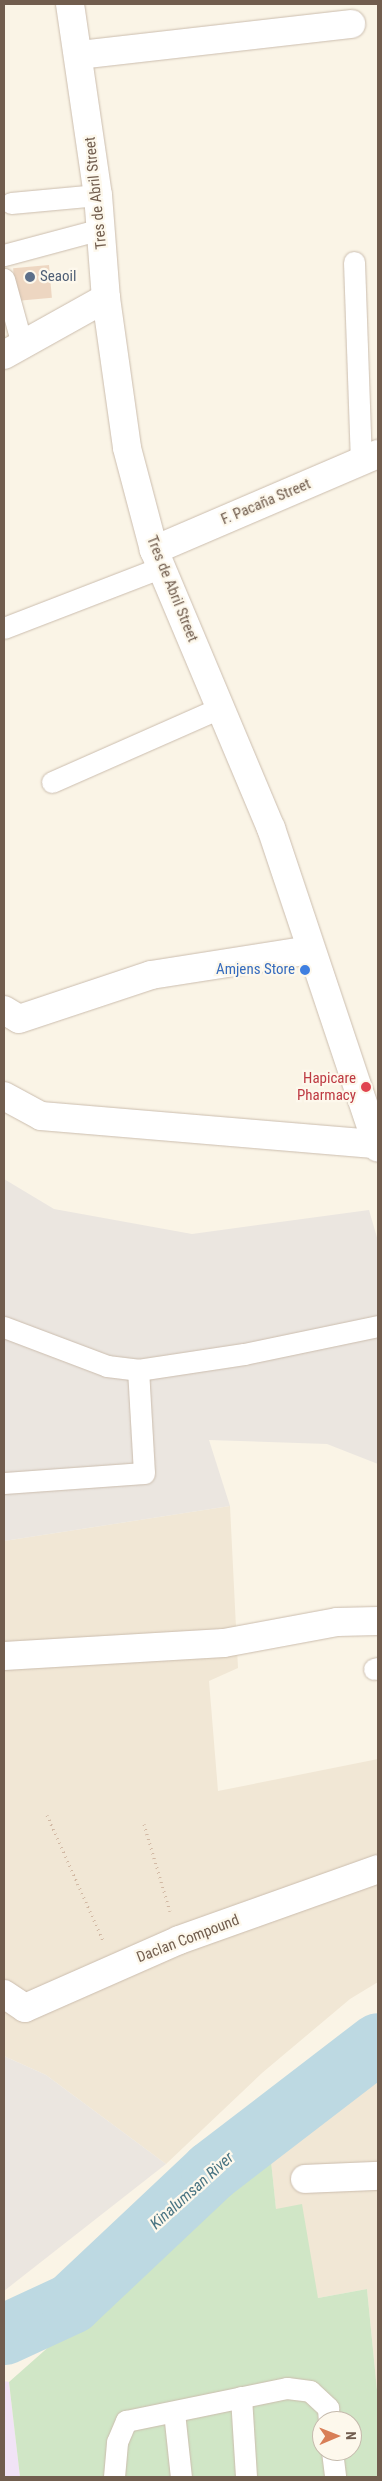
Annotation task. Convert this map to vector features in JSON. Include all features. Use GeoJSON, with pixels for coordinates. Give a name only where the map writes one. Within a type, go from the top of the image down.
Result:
{"type":"FeatureCollection","features":[{"type":"Feature","properties":{"kind":"street","name":"Tres de Abril Street"},"geometry":{"type":"LineString","coordinates":[[70,4],[79,54],[98,195],[106,298],[126,448],[158,558],[222,707],[271,828],[378,1146]]}},
{"type":"Feature","properties":{"kind":"street"},"geometry":{"type":"LineString","coordinates":[[79,54],[351,24]]}},
{"type":"Feature","properties":{"kind":"street"},"geometry":{"type":"LineString","coordinates":[[13,350],[106,298]]}},
{"type":"Feature","properties":{"kind":"street","name":"F. Pacaña Street"},"geometry":{"type":"LineString","coordinates":[[158,558],[370,458]]}},
{"type":"Feature","properties":{"kind":"street"},"geometry":{"type":"LineString","coordinates":[[4,1010],[19,1019],[151,975],[311,950]]}},
{"type":"Feature","properties":{"kind":"street"},"geometry":{"type":"LineString","coordinates":[[4,1096],[41,1116],[378,1146]]}},
{"type":"Feature","properties":{"kind":"street"},"geometry":{"type":"LineString","coordinates":[[4,1656],[224,1643],[337,1622],[378,1621]]}},
{"type":"Feature","properties":{"kind":"street","name":"Daclan Compound"},"geometry":{"type":"LineString","coordinates":[[4,1994],[25,2008],[179,1940],[378,1869]]}},
{"type":"Feature","properties":{"kind":"street"},"geometry":{"type":"LineString","coordinates":[[305,2179],[378,2176]]}},
{"type":"Feature","properties":{"kind":"lane"},"geometry":{"type":"LineString","coordinates":[[11,203],[98,195]]}},
{"type":"Feature","properties":{"kind":"lane"},"geometry":{"type":"LineString","coordinates":[[4,255],[101,229]]}},
{"type":"Feature","properties":{"kind":"lane"},"geometry":{"type":"LineString","coordinates":[[354,262],[370,458]]}},
{"type":"Feature","properties":{"kind":"lane"},"geometry":{"type":"LineString","coordinates":[[4,279],[13,350]]}},
{"type":"Feature","properties":{"kind":"lane"},"geometry":{"type":"LineString","coordinates":[[4,628],[158,558]]}},
{"type":"Feature","properties":{"kind":"lane"},"geometry":{"type":"LineString","coordinates":[[52,782],[222,707]]}},
{"type":"Feature","properties":{"kind":"lane"},"geometry":{"type":"LineString","coordinates":[[7,1330],[107,1366],[138,1370],[244,1354],[378,1326]]}},
{"type":"Feature","properties":{"kind":"lane"},"geometry":{"type":"LineString","coordinates":[[4,1483],[144,1473],[138,1370]]}},
{"type":"Feature","properties":{"kind":"lane"},"geometry":{"type":"LineString","coordinates":[[114,2477],[117,2442],[126,2421],[287,2388],[310,2391],[328,2408],[328,2411]]}},
{"type":"Feature","properties":{"kind":"lane"},"geometry":{"type":"LineString","coordinates":[[241,2398],[246,2477]]}},
{"type":"Feature","properties":{"kind":"lane"},"geometry":{"type":"LineString","coordinates":[[174,2412],[181,2477]]}},
{"type":"Feature","properties":{"kind":"lane"},"geometry":{"type":"LineString","coordinates":[[333,2461],[334,2477]]}},
{"type":"Feature","properties":{"kind":"path"},"geometry":{"type":"LineString","coordinates":[[47,1815],[116,1968]]}},
{"type":"Feature","properties":{"kind":"path"},"geometry":{"type":"LineString","coordinates":[[144,1824],[179,1940]]}},
{"type":"Feature","properties":{"kind":"shaded area"},"geometry":{"type":"Polygon","coordinates":[[[4,1179],[54,1209],[192,1234],[369,1210],[378,1241],[378,1464],[327,1444],[209,1440],[230,1506],[4,1541],[4,1179]]]}},
{"type":"Feature","properties":{"kind":"shaded area"},"geometry":{"type":"Polygon","coordinates":[[[230,1506],[238,1668],[209,1681],[218,1791],[378,1759],[378,1982],[350,1999],[262,2073],[166,2164],[46,2075],[4,2056],[4,1541],[230,1506]]]}},
{"type":"Feature","properties":{"kind":"shaded area"},"geometry":{"type":"Polygon","coordinates":[[[4,2056],[46,2075],[166,2164],[4,2291],[4,2056]]]}},
{"type":"Feature","properties":{"kind":"shaded area"},"geometry":{"type":"Polygon","coordinates":[[[378,2059],[378,2400],[367,2289],[318,2298],[276,2210],[270,2151],[378,2059]]]}},
{"type":"Feature","properties":{"kind":"shaded area"},"geometry":{"type":"Polygon","coordinates":[[[4,2381],[9,2382],[20,2477],[4,2477],[4,2381]]]}},
{"type":"Feature","properties":{"kind":"green space"},"geometry":{"type":"Polygon","coordinates":[[[270,2151],[276,2209],[302,2204],[318,2298],[367,2289],[378,2400],[378,2477],[20,2477],[9,2382],[270,2151]]]}},
{"type":"Feature","properties":{"kind":"building"},"geometry":{"type":"Polygon","coordinates":[[[49,265],[52,298],[16,301],[13,268],[49,265]]]}},
{"type":"Feature","properties":{"kind":"waterway","name":"Kinalumsan River"},"geometry":{"type":"LineString","coordinates":[[4,2334],[71,2303],[211,2171],[378,2043]]}},
{"type":"Feature","properties":{"kind":"place","name":"Seaoil"},"geometry":{"type":"Point","coordinates":[30,277]}},
{"type":"Feature","properties":{"kind":"place","name":"Amjens Store"},"geometry":{"type":"Point","coordinates":[305,970]}},
{"type":"Feature","properties":{"kind":"place","name":"Hapicare Pharmacy"},"geometry":{"type":"Point","coordinates":[366,1087]}}]}
